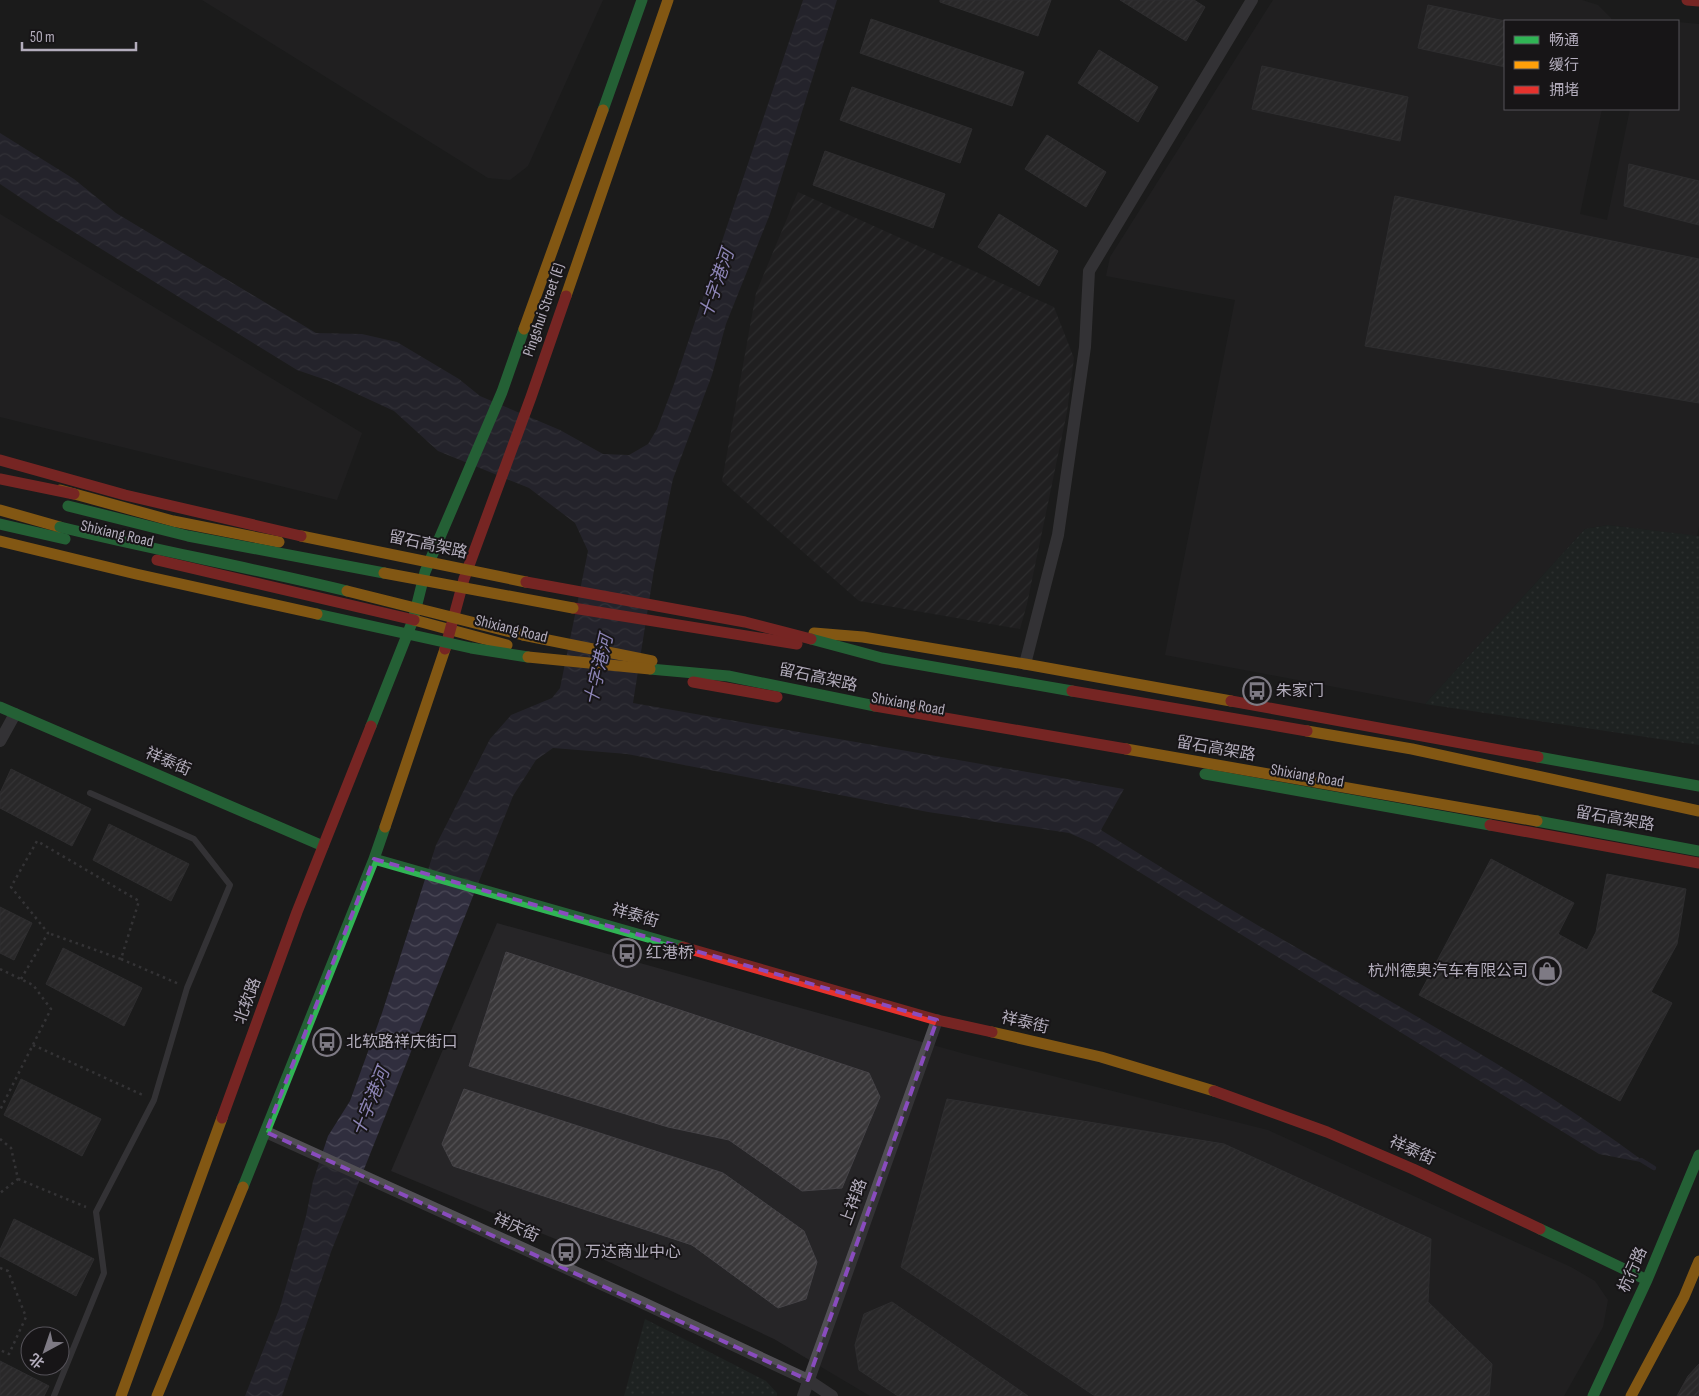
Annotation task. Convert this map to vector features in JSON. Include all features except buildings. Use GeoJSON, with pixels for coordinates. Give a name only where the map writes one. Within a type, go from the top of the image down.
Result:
{"type":"FeatureCollection","features":[{"type":"Feature","properties":{"kind":"main road","name":"Pingshui Street (E)"},"geometry":{"type":"LineString","coordinates":[[412,620],[425,572],[502,392],[642,0]]}},
{"type":"Feature","properties":{"kind":"main road","name":"Pingshui Street (E)"},"geometry":{"type":"LineString","coordinates":[[451,630],[464,579],[531,396],[668,0]]}},
{"type":"Feature","properties":{"kind":"main road"},"geometry":{"type":"LineString","coordinates":[[1687,0],[1699,1]]}},
{"type":"Feature","properties":{"kind":"main road","name":"留石高架路"},"geometry":{"type":"LineString","coordinates":[[0,460],[125,495],[279,531],[521,581],[745,622],[882,658]]}},
{"type":"Feature","properties":{"kind":"main road","name":"Shixiang Road"},"geometry":{"type":"LineString","coordinates":[[0,473],[173,521],[425,572],[566,598],[741,628],[862,637],[1026,664],[1699,786]]}},
{"type":"Feature","properties":{"kind":"main road"},"geometry":{"type":"LineString","coordinates":[[0,479],[74,494]]}},
{"type":"Feature","properties":{"kind":"main road","name":"留石高架路"},"geometry":{"type":"LineString","coordinates":[[0,488],[188,536],[573,608],[882,658],[1412,749],[1699,811]]}},
{"type":"Feature","properties":{"kind":"main road","name":"留石高架路"},"geometry":{"type":"LineString","coordinates":[[0,510],[60,527],[144,547],[269,572],[524,635],[862,704],[1699,851]]}},
{"type":"Feature","properties":{"kind":"main road","name":"Shixiang Road"},"geometry":{"type":"LineString","coordinates":[[1,524],[412,620],[552,656],[1699,863]]}},
{"type":"Feature","properties":{"kind":"main road","name":"留石高架路"},"geometry":{"type":"LineString","coordinates":[[0,541],[136,574],[471,648],[521,656],[728,676]]}},
{"type":"Feature","properties":{"kind":"main road","name":"北软路"},"geometry":{"type":"LineString","coordinates":[[121,1396],[297,912],[412,620]]}},
{"type":"Feature","properties":{"kind":"main road"},"geometry":{"type":"LineString","coordinates":[[157,1396],[266,1132],[374,859],[451,630]]}},
{"type":"Feature","properties":{"kind":"main road","name":"祥泰街"},"geometry":{"type":"LineString","coordinates":[[0,707],[323,846]]}},
{"type":"Feature","properties":{"kind":"main road","name":"祥泰街"},"geometry":{"type":"LineString","coordinates":[[374,859],[937,1020],[1101,1057],[1228,1095],[1327,1132],[1413,1169],[1647,1280]]}},
{"type":"Feature","properties":{"kind":"main road","name":"杭行路"},"geometry":{"type":"LineString","coordinates":[[1592,1396],[1647,1280],[1699,1155]]}},
{"type":"Feature","properties":{"kind":"main road"},"geometry":{"type":"LineString","coordinates":[[1631,1396],[1688,1300],[1699,1261]]}},
{"type":"Feature","properties":{"kind":"street"},"geometry":{"type":"LineString","coordinates":[[1026,664],[1058,535],[1085,347],[1089,271],[1252,0]]}},
{"type":"Feature","properties":{"kind":"street"},"geometry":{"type":"LineString","coordinates":[[0,741],[16,714]]}},
{"type":"Feature","properties":{"kind":"street","name":"上祥路"},"geometry":{"type":"LineString","coordinates":[[803,1396],[937,1020]]}},
{"type":"Feature","properties":{"kind":"street","name":"祥庆街"},"geometry":{"type":"LineString","coordinates":[[266,1132],[641,1302],[808,1380],[832,1396]]}},
{"type":"Feature","properties":{"kind":"lane"},"geometry":{"type":"LineString","coordinates":[[54,1396],[104,1273],[96,1212],[154,1100],[187,988],[230,885],[194,839],[90,794]]}},
{"type":"Feature","properties":{"kind":"path"},"geometry":{"type":"LineString","coordinates":[[121,959],[138,901],[37,841],[11,887],[48,933],[121,959],[187,988]]}},
{"type":"Feature","properties":{"kind":"path"},"geometry":{"type":"LineString","coordinates":[[21,978],[48,933]]}},
{"type":"Feature","properties":{"kind":"path"},"geometry":{"type":"LineString","coordinates":[[0,969],[33,984],[51,1009],[0,1110]]}},
{"type":"Feature","properties":{"kind":"path"},"geometry":{"type":"LineString","coordinates":[[33,1045],[154,1100]]}},
{"type":"Feature","properties":{"kind":"path"},"geometry":{"type":"LineString","coordinates":[[0,1139],[10,1148],[18,1179]]}},
{"type":"Feature","properties":{"kind":"path"},"geometry":{"type":"LineString","coordinates":[[18,1179],[96,1212]]}},
{"type":"Feature","properties":{"kind":"path"},"geometry":{"type":"LineString","coordinates":[[0,1193],[18,1179]]}},
{"type":"Feature","properties":{"kind":"path"},"geometry":{"type":"LineString","coordinates":[[0,1268],[8,1271],[26,1317],[9,1354],[0,1350]]}},
{"type":"Feature","properties":{"kind":"highlighted area"},"geometry":{"type":"Polygon","coordinates":[[[374,859],[937,1020],[808,1380],[266,1132],[374,859]]]}},
{"type":"Feature","properties":{"kind":"shaded area"},"geometry":{"type":"Polygon","coordinates":[[[202,0],[603,0],[528,166],[510,180],[488,178],[202,0]]]}},
{"type":"Feature","properties":{"kind":"shaded area"},"geometry":{"type":"Polygon","coordinates":[[[1273,0],[1582,0],[1598,5],[1612,20],[1504,20],[1504,110],[1602,110],[1580,214],[1607,220],[1630,110],[1679,110],[1679,22],[1699,24],[1699,526],[1697,536],[1608,525],[1585,529],[1425,704],[1165,655],[1235,300],[1106,276],[1110,257],[1273,0]]]}},
{"type":"Feature","properties":{"kind":"shaded area"},"geometry":{"type":"Polygon","coordinates":[[[798,192],[1054,307],[1074,358],[1067,412],[1027,604],[1020,629],[859,601],[722,481],[756,293],[798,192]]]}},
{"type":"Feature","properties":{"kind":"shaded area"},"geometry":{"type":"Polygon","coordinates":[[[0,214],[362,433],[337,500],[0,417],[0,214]]]}},
{"type":"Feature","properties":{"kind":"shaded area"},"geometry":{"type":"Polygon","coordinates":[[[1608,525],[1699,536],[1699,745],[1425,704],[1585,529],[1608,525]]]}},
{"type":"Feature","properties":{"kind":"shaded area"},"geometry":{"type":"Polygon","coordinates":[[[497,923],[965,1054],[1268,1130],[1571,1267],[1595,1281],[1608,1300],[1603,1327],[1564,1396],[870,1396],[774,1339],[594,1255],[391,1171],[497,923]]]}},
{"type":"Feature","properties":{"kind":"shaded area"},"geometry":{"type":"Polygon","coordinates":[[[645,1319],[766,1381],[777,1393],[777,1396],[624,1396],[645,1319]]]}},
{"type":"Feature","properties":{"kind":"water","name":"十字港河"},"geometry":{"type":"Polygon","coordinates":[[[803,0],[837,0],[770,214],[726,324],[712,375],[673,479],[654,570],[633,703],[1124,789],[1101,830],[1239,914],[1504,1068],[1600,1130],[1646,1163],[1599,1154],[1092,843],[1069,833],[928,812],[627,754],[553,748],[536,760],[513,796],[331,1252],[282,1396],[245,1396],[280,1307],[306,1216],[313,1181],[328,1136],[350,1101],[382,1013],[436,845],[490,739],[511,715],[552,698],[560,688],[588,551],[575,523],[529,488],[438,451],[394,411],[329,381],[297,370],[48,216],[0,184],[0,133],[74,179],[116,213],[316,333],[362,334],[397,342],[459,379],[480,396],[560,430],[603,454],[629,455],[648,444],[657,429],[674,384],[803,0]]]}},
{"type":"Feature","properties":{"kind":"waterway"},"geometry":{"type":"LineString","coordinates":[[1641,1160],[1654,1168]]}},
{"type":"Feature","properties":{"kind":"traffic: fast"},"geometry":{"type":"LineString","coordinates":[[603,110],[642,0]]}},
{"type":"Feature","properties":{"kind":"traffic: fast"},"geometry":{"type":"LineString","coordinates":[[371,726],[413,620],[425,572],[502,392],[524,329]]}},
{"type":"Feature","properties":{"kind":"traffic: fast"},"geometry":{"type":"LineString","coordinates":[[68,506],[188,536],[384,573]]}},
{"type":"Feature","properties":{"kind":"traffic: fast"},"geometry":{"type":"LineString","coordinates":[[0,524],[65,539]]}},
{"type":"Feature","properties":{"kind":"traffic: fast"},"geometry":{"type":"LineString","coordinates":[[60,527],[347,591]]}},
{"type":"Feature","properties":{"kind":"traffic: fast"},"geometry":{"type":"LineString","coordinates":[[317,614],[471,648],[528,657]]}},
{"type":"Feature","properties":{"kind":"traffic: fast"},"geometry":{"type":"LineString","coordinates":[[811,639],[882,658],[1072,691]]}},
{"type":"Feature","properties":{"kind":"traffic: fast"},"geometry":{"type":"LineString","coordinates":[[650,669],[728,676],[875,706]]}},
{"type":"Feature","properties":{"kind":"traffic: fast"},"geometry":{"type":"LineString","coordinates":[[0,707],[323,846]]}},
{"type":"Feature","properties":{"kind":"traffic: fast"},"geometry":{"type":"LineString","coordinates":[[1538,757],[1699,786]]}},
{"type":"Feature","properties":{"kind":"traffic: fast"},"geometry":{"type":"LineString","coordinates":[[1205,774],[1490,825]]}},
{"type":"Feature","properties":{"kind":"traffic: fast"},"geometry":{"type":"LineString","coordinates":[[1537,821],[1699,851]]}},
{"type":"Feature","properties":{"kind":"traffic: fast"},"geometry":{"type":"LineString","coordinates":[[243,1187],[374,859],[385,827]]}},
{"type":"Feature","properties":{"kind":"traffic: fast"},"geometry":{"type":"LineString","coordinates":[[374,859],[683,947]]}},
{"type":"Feature","properties":{"kind":"traffic: fast"},"geometry":{"type":"LineString","coordinates":[[1593,1396],[1647,1280],[1699,1155]]}},
{"type":"Feature","properties":{"kind":"traffic: fast"},"geometry":{"type":"LineString","coordinates":[[1540,1229],[1647,1280]]}},
{"type":"Feature","properties":{"kind":"traffic: slow"},"geometry":{"type":"LineString","coordinates":[[566,296],[668,0]]}},
{"type":"Feature","properties":{"kind":"traffic: slow"},"geometry":{"type":"LineString","coordinates":[[524,329],[603,110]]}},
{"type":"Feature","properties":{"kind":"traffic: slow"},"geometry":{"type":"LineString","coordinates":[[60,490],[173,521],[279,542]]}},
{"type":"Feature","properties":{"kind":"traffic: slow"},"geometry":{"type":"LineString","coordinates":[[0,510],[60,527]]}},
{"type":"Feature","properties":{"kind":"traffic: slow"},"geometry":{"type":"LineString","coordinates":[[301,536],[526,582]]}},
{"type":"Feature","properties":{"kind":"traffic: slow"},"geometry":{"type":"LineString","coordinates":[[0,541],[136,574],[317,614]]}},
{"type":"Feature","properties":{"kind":"traffic: slow"},"geometry":{"type":"LineString","coordinates":[[384,573],[573,608]]}},
{"type":"Feature","properties":{"kind":"traffic: slow"},"geometry":{"type":"LineString","coordinates":[[347,591],[523,635]]}},
{"type":"Feature","properties":{"kind":"traffic: slow"},"geometry":{"type":"LineString","coordinates":[[414,620],[507,645]]}},
{"type":"Feature","properties":{"kind":"traffic: slow"},"geometry":{"type":"LineString","coordinates":[[814,633],[863,637],[1231,701]]}},
{"type":"Feature","properties":{"kind":"traffic: slow"},"geometry":{"type":"LineString","coordinates":[[523,635],[652,661]]}},
{"type":"Feature","properties":{"kind":"traffic: slow"},"geometry":{"type":"LineString","coordinates":[[385,827],[445,649]]}},
{"type":"Feature","properties":{"kind":"traffic: slow"},"geometry":{"type":"LineString","coordinates":[[528,657],[650,669]]}},
{"type":"Feature","properties":{"kind":"traffic: slow"},"geometry":{"type":"LineString","coordinates":[[1307,731],[1412,749],[1699,811]]}},
{"type":"Feature","properties":{"kind":"traffic: slow"},"geometry":{"type":"LineString","coordinates":[[1126,749],[1537,821]]}},
{"type":"Feature","properties":{"kind":"traffic: slow"},"geometry":{"type":"LineString","coordinates":[[992,1032],[1101,1057],[1214,1091]]}},
{"type":"Feature","properties":{"kind":"traffic: slow"},"geometry":{"type":"LineString","coordinates":[[121,1396],[222,1118]]}},
{"type":"Feature","properties":{"kind":"traffic: slow"},"geometry":{"type":"LineString","coordinates":[[157,1396],[243,1187]]}},
{"type":"Feature","properties":{"kind":"traffic: slow"},"geometry":{"type":"LineString","coordinates":[[1631,1396],[1684,1297],[1699,1261]]}},
{"type":"Feature","properties":{"kind":"traffic: jam"},"geometry":{"type":"LineString","coordinates":[[1687,0],[1699,1]]}},
{"type":"Feature","properties":{"kind":"traffic: jam"},"geometry":{"type":"LineString","coordinates":[[445,649],[464,579],[566,296]]}},
{"type":"Feature","properties":{"kind":"traffic: jam"},"geometry":{"type":"LineString","coordinates":[[0,460],[125,495],[301,536]]}},
{"type":"Feature","properties":{"kind":"traffic: jam"},"geometry":{"type":"LineString","coordinates":[[0,479],[74,494]]}},
{"type":"Feature","properties":{"kind":"traffic: jam"},"geometry":{"type":"LineString","coordinates":[[157,560],[414,620]]}},
{"type":"Feature","properties":{"kind":"traffic: jam"},"geometry":{"type":"LineString","coordinates":[[526,582],[745,622],[811,639]]}},
{"type":"Feature","properties":{"kind":"traffic: jam"},"geometry":{"type":"LineString","coordinates":[[573,608],[797,644]]}},
{"type":"Feature","properties":{"kind":"traffic: jam"},"geometry":{"type":"LineString","coordinates":[[693,682],[777,697]]}},
{"type":"Feature","properties":{"kind":"traffic: jam"},"geometry":{"type":"LineString","coordinates":[[1072,691],[1307,731]]}},
{"type":"Feature","properties":{"kind":"traffic: jam"},"geometry":{"type":"LineString","coordinates":[[1231,701],[1538,757]]}},
{"type":"Feature","properties":{"kind":"traffic: jam"},"geometry":{"type":"LineString","coordinates":[[875,706],[1126,749]]}},
{"type":"Feature","properties":{"kind":"traffic: jam"},"geometry":{"type":"LineString","coordinates":[[222,1118],[297,912],[371,726]]}},
{"type":"Feature","properties":{"kind":"traffic: jam"},"geometry":{"type":"LineString","coordinates":[[1490,825],[1699,863]]}},
{"type":"Feature","properties":{"kind":"traffic: jam"},"geometry":{"type":"LineString","coordinates":[[683,947],[937,1020],[992,1032]]}},
{"type":"Feature","properties":{"kind":"traffic: jam"},"geometry":{"type":"LineString","coordinates":[[1214,1091],[1327,1132],[1413,1169],[1540,1229]]}},
{"type":"Feature","properties":{"kind":"place","name":"朱家门"},"geometry":{"type":"Point","coordinates":[1257,691]}},
{"type":"Feature","properties":{"kind":"place","name":"红港桥"},"geometry":{"type":"Point","coordinates":[627,953]}},
{"type":"Feature","properties":{"kind":"place","name":"杭州德奥汽车有限公司"},"geometry":{"type":"Point","coordinates":[1547,971]}},
{"type":"Feature","properties":{"kind":"place","name":"北软路祥庆街口"},"geometry":{"type":"Point","coordinates":[327,1042]}},
{"type":"Feature","properties":{"kind":"place","name":"万达商业中心"},"geometry":{"type":"Point","coordinates":[566,1252]}}]}
